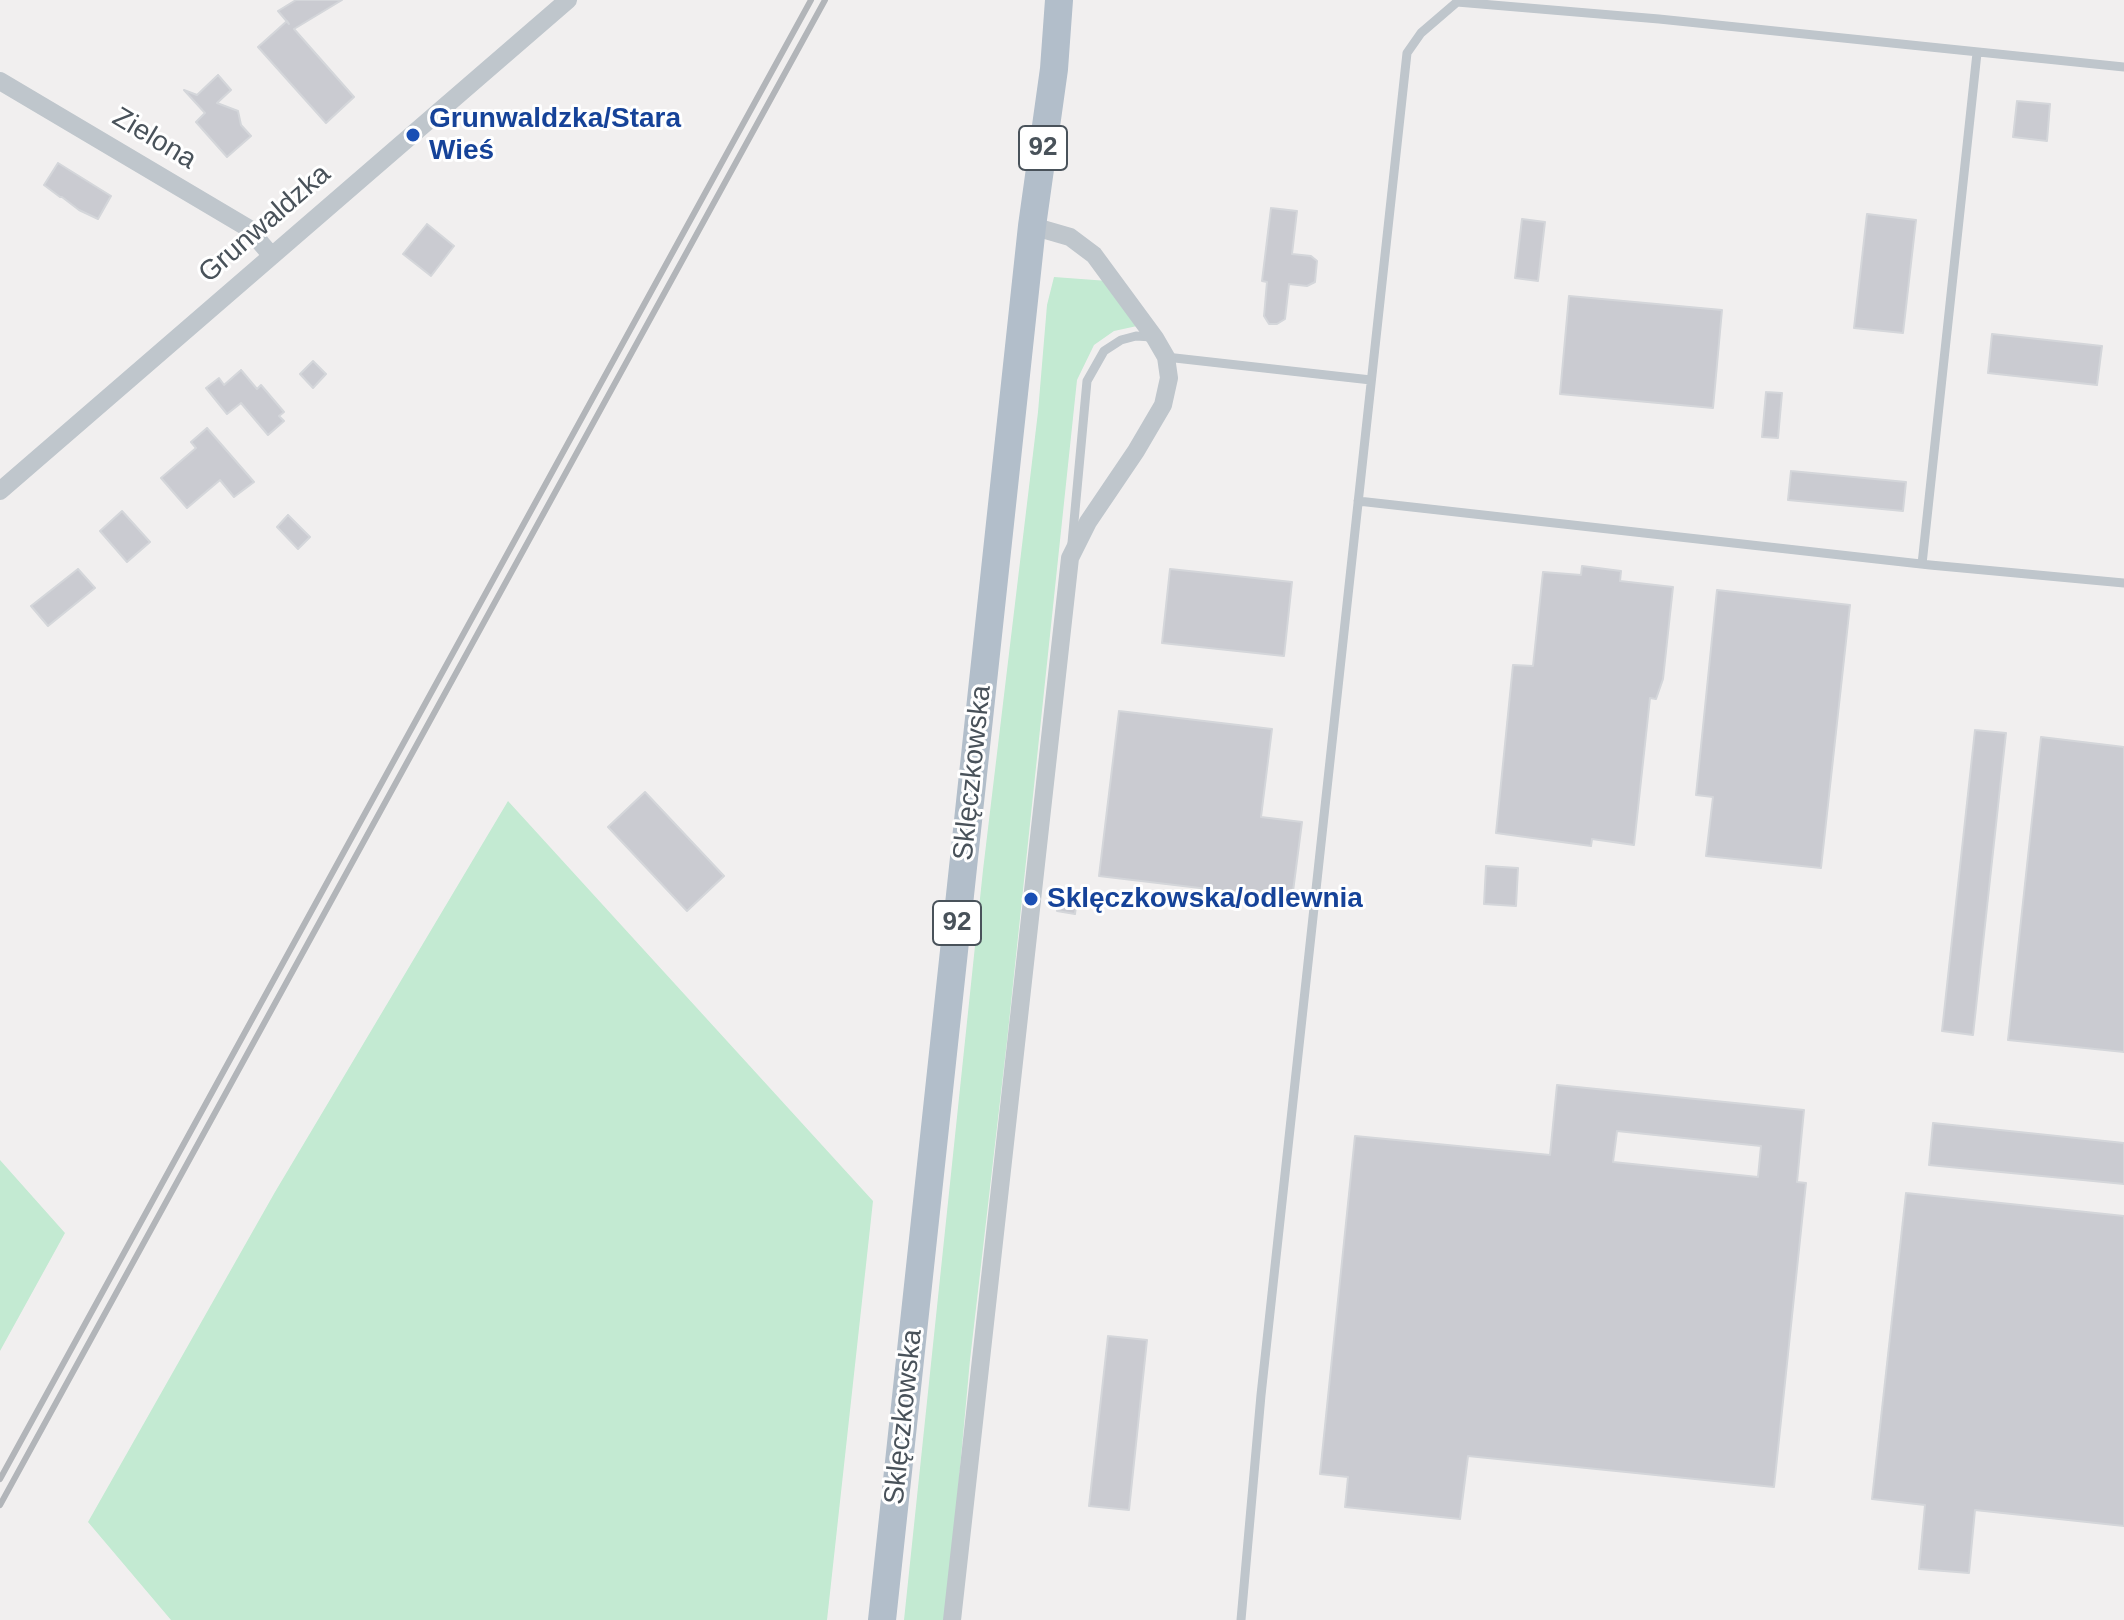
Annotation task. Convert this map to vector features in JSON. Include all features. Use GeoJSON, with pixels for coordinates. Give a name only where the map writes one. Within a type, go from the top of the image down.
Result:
{"type":"FeatureCollection","features":[{"type":"Feature","properties":{"kind":"main road","name":"Sklęczkowska"},"geometry":{"type":"LineString","coordinates":[[882,1620],[1032,226],[1054,69],[1059,0]]}},
{"type":"Feature","properties":{"kind":"main road","name":"Sklęczkowska"},"geometry":{"type":"LineString","coordinates":[[1054,69],[1076,0]]}},
{"type":"Feature","properties":{"kind":"street","name":"Grunwaldzka"},"geometry":{"type":"LineString","coordinates":[[0,491],[568,0]]}},
{"type":"Feature","properties":{"kind":"street","name":"Zielona"},"geometry":{"type":"LineString","coordinates":[[0,81],[248,228],[271,255]]}},
{"type":"Feature","properties":{"kind":"street"},"geometry":{"type":"LineString","coordinates":[[952,1620],[1070,558],[1088,522],[1163,405],[1169,378],[1166,357],[1155,338],[1094,255],[1070,237],[1032,226]]}},
{"type":"Feature","properties":{"kind":"lane"},"geometry":{"type":"LineString","coordinates":[[1241,1620],[1261,1395],[1407,53],[1421,33],[1457,2],[1659,19],[2124,67]]}},
{"type":"Feature","properties":{"kind":"lane"},"geometry":{"type":"LineString","coordinates":[[1922,564],[1977,53]]}},
{"type":"Feature","properties":{"kind":"lane"},"geometry":{"type":"LineString","coordinates":[[1070,558],[1087,381],[1104,351],[1121,340],[1136,336],[1155,338]]}},
{"type":"Feature","properties":{"kind":"lane"},"geometry":{"type":"LineString","coordinates":[[1166,357],[1371,380]]}},
{"type":"Feature","properties":{"kind":"lane"},"geometry":{"type":"LineString","coordinates":[[1358,501],[1922,564],[2124,583]]}},
{"type":"Feature","properties":{"kind":"green space"},"geometry":{"type":"Polygon","coordinates":[[[1054,277],[1108,281],[1137,326],[1114,331],[1094,345],[1077,380],[970,1360],[946,1620],[904,1620],[983,870],[1038,412],[1047,305],[1054,277]]]}},
{"type":"Feature","properties":{"kind":"green space"},"geometry":{"type":"Polygon","coordinates":[[[508,801],[873,1201],[827,1620],[171,1620],[88,1522],[275,1192],[508,801]]]}},
{"type":"Feature","properties":{"kind":"green space"},"geometry":{"type":"Polygon","coordinates":[[[0,1160],[65,1233],[0,1351],[0,1160]]]}},
{"type":"Feature","properties":{"kind":"building"},"geometry":{"type":"Polygon","coordinates":[[[296,0],[342,0],[294,29],[354,97],[326,123],[258,47],[287,21],[278,11],[296,0]]]}},
{"type":"Feature","properties":{"kind":"building"},"geometry":{"type":"Polygon","coordinates":[[[218,75],[231,90],[217,103],[238,111],[241,125],[251,136],[227,157],[196,122],[205,113],[184,90],[197,95],[218,75]]]}},
{"type":"Feature","properties":{"kind":"building"},"geometry":{"type":"Polygon","coordinates":[[[2017,101],[2050,104],[2047,141],[2013,137],[2017,101]]]}},
{"type":"Feature","properties":{"kind":"building"},"geometry":{"type":"Polygon","coordinates":[[[58,163],[111,196],[98,219],[79,210],[44,185],[58,163]]]}},
{"type":"Feature","properties":{"kind":"building"},"geometry":{"type":"Polygon","coordinates":[[[1271,208],[1297,211],[1292,254],[1311,256],[1317,261],[1315,282],[1307,286],[1289,284],[1285,319],[1277,324],[1269,324],[1264,316],[1267,282],[1262,281],[1271,208]]]}},
{"type":"Feature","properties":{"kind":"building"},"geometry":{"type":"Polygon","coordinates":[[[1867,214],[1916,220],[1903,333],[1854,328],[1867,214]]]}},
{"type":"Feature","properties":{"kind":"building"},"geometry":{"type":"Polygon","coordinates":[[[1522,219],[1545,222],[1538,281],[1515,278],[1522,219]]]}},
{"type":"Feature","properties":{"kind":"building"},"geometry":{"type":"Polygon","coordinates":[[[427,224],[454,246],[431,276],[403,254],[427,224]]]}},
{"type":"Feature","properties":{"kind":"building"},"geometry":{"type":"Polygon","coordinates":[[[1569,296],[1722,310],[1713,408],[1560,394],[1569,296]]]}},
{"type":"Feature","properties":{"kind":"building"},"geometry":{"type":"Polygon","coordinates":[[[1992,334],[2102,346],[2097,385],[1988,373],[1992,334]]]}},
{"type":"Feature","properties":{"kind":"building"},"geometry":{"type":"Polygon","coordinates":[[[313,361],[326,374],[313,388],[300,374],[313,361]]]}},
{"type":"Feature","properties":{"kind":"building"},"geometry":{"type":"Polygon","coordinates":[[[241,370],[257,389],[261,385],[284,412],[279,416],[284,421],[268,435],[241,403],[227,414],[206,388],[219,378],[224,385],[241,370]]]}},
{"type":"Feature","properties":{"kind":"building"},"geometry":{"type":"Polygon","coordinates":[[[1766,392],[1782,393],[1778,438],[1762,437],[1766,392]]]}},
{"type":"Feature","properties":{"kind":"building"},"geometry":{"type":"Polygon","coordinates":[[[207,428],[254,482],[234,497],[220,480],[187,508],[161,478],[196,448],[191,442],[207,428]]]}},
{"type":"Feature","properties":{"kind":"building"},"geometry":{"type":"Polygon","coordinates":[[[1791,471],[1906,482],[1903,511],[1788,500],[1791,471]]]}},
{"type":"Feature","properties":{"kind":"building"},"geometry":{"type":"Polygon","coordinates":[[[122,511],[150,542],[127,562],[100,531],[122,511]]]}},
{"type":"Feature","properties":{"kind":"building"},"geometry":{"type":"Polygon","coordinates":[[[288,515],[310,537],[298,549],[277,527],[288,515]]]}},
{"type":"Feature","properties":{"kind":"building"},"geometry":{"type":"Polygon","coordinates":[[[1582,566],[1621,571],[1620,581],[1673,587],[1663,679],[1656,699],[1650,698],[1634,845],[1592,839],[1591,846],[1496,833],[1513,665],[1533,666],[1543,572],[1581,575],[1582,566]]]}},
{"type":"Feature","properties":{"kind":"building"},"geometry":{"type":"Polygon","coordinates":[[[78,569],[95,588],[48,626],[31,606],[78,569]]]}},
{"type":"Feature","properties":{"kind":"building"},"geometry":{"type":"Polygon","coordinates":[[[1170,569],[1292,582],[1284,656],[1162,643],[1170,569]]]}},
{"type":"Feature","properties":{"kind":"building"},"geometry":{"type":"Polygon","coordinates":[[[1717,590],[1850,605],[1821,868],[1706,856],[1713,797],[1696,795],[1717,590]]]}},
{"type":"Feature","properties":{"kind":"building"},"geometry":{"type":"Polygon","coordinates":[[[1119,711],[1272,729],[1261,817],[1302,822],[1292,899],[1099,876],[1119,711]]]}},
{"type":"Feature","properties":{"kind":"building"},"geometry":{"type":"Polygon","coordinates":[[[1975,730],[2006,733],[1973,1035],[1942,1031],[1975,730]]]}},
{"type":"Feature","properties":{"kind":"building"},"geometry":{"type":"Polygon","coordinates":[[[2041,737],[2124,747],[2124,1052],[2008,1040],[2041,737]]]}},
{"type":"Feature","properties":{"kind":"building"},"geometry":{"type":"Polygon","coordinates":[[[645,792],[724,876],[687,911],[608,827],[645,792]]]}},
{"type":"Feature","properties":{"kind":"building"},"geometry":{"type":"Polygon","coordinates":[[[1486,866],[1518,868],[1516,906],[1484,904],[1486,866]]]}},
{"type":"Feature","properties":{"kind":"building"},"geometry":{"type":"Polygon","coordinates":[[[1061,889],[1078,892],[1075,914],[1057,911],[1061,889]]]}},
{"type":"Feature","properties":{"kind":"building"},"geometry":{"type":"Polygon","coordinates":[[[1557,1085],[1804,1110],[1797,1182],[1806,1183],[1774,1487],[1468,1456],[1460,1519],[1345,1507],[1348,1477],[1320,1474],[1355,1136],[1550,1155],[1557,1085]],[[1617,1131],[1613,1162],[1758,1177],[1761,1146],[1617,1131]]]}},
{"type":"Feature","properties":{"kind":"building"},"geometry":{"type":"Polygon","coordinates":[[[1933,1123],[2124,1143],[2124,1184],[1929,1165],[1933,1123]]]}},
{"type":"Feature","properties":{"kind":"building"},"geometry":{"type":"Polygon","coordinates":[[[1906,1193],[2124,1216],[2124,1526],[1975,1510],[1969,1573],[1919,1569],[1925,1505],[1872,1499],[1906,1193]]]}},
{"type":"Feature","properties":{"kind":"building"},"geometry":{"type":"Polygon","coordinates":[[[1108,1336],[1147,1340],[1129,1510],[1089,1506],[1108,1336]]]}},
{"type":"Feature","properties":{"kind":"railway"},"geometry":{"type":"LineString","coordinates":[[0,1479],[811,0]]}},
{"type":"Feature","properties":{"kind":"railway"},"geometry":{"type":"LineString","coordinates":[[0,1505],[825,0]]}},
{"type":"Feature","properties":{"kind":"place","name":"Grunwaldzka/Stara Wieś"},"geometry":{"type":"Point","coordinates":[413,135]}},
{"type":"Feature","properties":{"kind":"place","name":"Sklęczkowska/odlewnia"},"geometry":{"type":"Point","coordinates":[1031,899]}}]}
